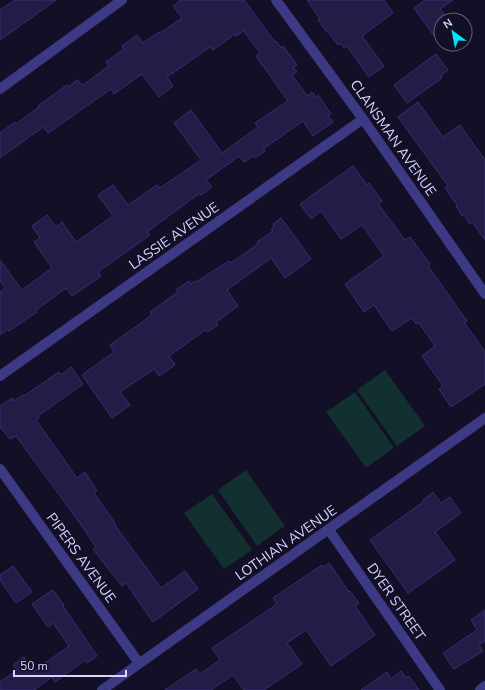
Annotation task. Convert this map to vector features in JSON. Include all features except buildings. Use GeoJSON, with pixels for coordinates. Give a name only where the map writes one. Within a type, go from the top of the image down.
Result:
{"type":"FeatureCollection","features":[{"type":"Feature","properties":{"kind":"street"},"geometry":{"type":"LineString","coordinates":[[0,89],[122,0]]}},
{"type":"Feature","properties":{"kind":"street","name":"CLANSMAN AVENUE"},"geometry":{"type":"LineString","coordinates":[[276,0],[363,119],[485,294]]}},
{"type":"Feature","properties":{"kind":"street","name":"LASSIE AVENUE"},"geometry":{"type":"LineString","coordinates":[[0,376],[363,119]]}},
{"type":"Feature","properties":{"kind":"street","name":"LOTHIAN AVENUE"},"geometry":{"type":"LineString","coordinates":[[102,690],[485,418]]}},
{"type":"Feature","properties":{"kind":"street","name":"PIPERS AVENUE"},"geometry":{"type":"LineString","coordinates":[[0,469],[139,664]]}},
{"type":"Feature","properties":{"kind":"street","name":"DYER STREET"},"geometry":{"type":"LineString","coordinates":[[329,530],[440,690]]}},
{"type":"Feature","properties":{"kind":"street"},"geometry":{"type":"LineString","coordinates":[[480,690],[485,686]]}},
{"type":"Feature","properties":{"kind":"green space"},"geometry":{"type":"Polygon","coordinates":[[[385,370],[425,426],[397,446],[357,390],[385,370]]]}},
{"type":"Feature","properties":{"kind":"green space"},"geometry":{"type":"Polygon","coordinates":[[[355,392],[394,448],[366,468],[326,412],[355,392]]]}},
{"type":"Feature","properties":{"kind":"green space"},"geometry":{"type":"Polygon","coordinates":[[[246,470],[285,526],[257,546],[218,490],[246,470]]]}},
{"type":"Feature","properties":{"kind":"green space"},"geometry":{"type":"Polygon","coordinates":[[[212,494],[252,550],[224,569],[184,513],[212,494]]]}}]}
